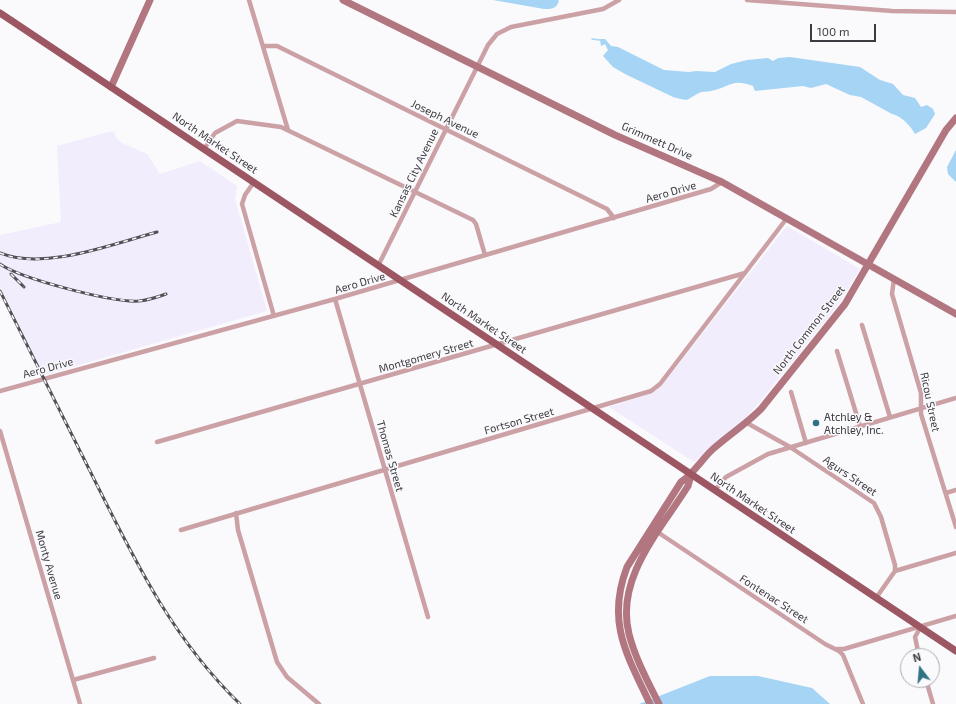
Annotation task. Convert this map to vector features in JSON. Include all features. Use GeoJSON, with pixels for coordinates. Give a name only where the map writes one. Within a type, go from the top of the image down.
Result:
{"type":"FeatureCollection","features":[{"type":"Feature","properties":{"kind":"main road"},"geometry":{"type":"LineString","coordinates":[[111,87],[150,0]]}},
{"type":"Feature","properties":{"kind":"main road","name":"Grimmett Drive"},"geometry":{"type":"LineString","coordinates":[[343,0],[616,135],[722,182],[956,314]]}},
{"type":"Feature","properties":{"kind":"main road","name":"North Market Street"},"geometry":{"type":"LineString","coordinates":[[0,13],[956,652]]}},
{"type":"Feature","properties":{"kind":"main road","name":"North Common Street"},"geometry":{"type":"LineString","coordinates":[[650,704],[620,636],[617,604],[621,583],[627,567],[681,482],[691,475],[713,449],[747,423],[761,409],[845,304],[946,130],[956,118]]}},
{"type":"Feature","properties":{"kind":"main road","name":"North Common Street"},"geometry":{"type":"LineString","coordinates":[[659,704],[645,675],[629,635],[626,617],[626,599],[630,582],[637,567],[688,486],[691,475]]}},
{"type":"Feature","properties":{"kind":"street"},"geometry":{"type":"LineString","coordinates":[[249,0],[288,130]]}},
{"type":"Feature","properties":{"kind":"street","name":"Kansas City Avenue"},"geometry":{"type":"LineString","coordinates":[[378,266],[490,41],[506,29],[603,9],[619,0]]}},
{"type":"Feature","properties":{"kind":"street"},"geometry":{"type":"LineString","coordinates":[[747,0],[892,11],[956,12]]}},
{"type":"Feature","properties":{"kind":"street","name":"Joseph Avenue"},"geometry":{"type":"LineString","coordinates":[[264,46],[277,46],[446,129],[607,209],[614,218]]}},
{"type":"Feature","properties":{"kind":"street"},"geometry":{"type":"LineString","coordinates":[[204,149],[215,133],[237,121],[288,130],[473,220],[476,224],[485,255]]}},
{"type":"Feature","properties":{"kind":"street"},"geometry":{"type":"LineString","coordinates":[[254,182],[244,195],[242,204],[274,316]]}},
{"type":"Feature","properties":{"kind":"street","name":"Aero Drive"},"geometry":{"type":"LineString","coordinates":[[0,391],[401,280],[711,189],[722,182]]}},
{"type":"Feature","properties":{"kind":"street","name":"Fortson Street"},"geometry":{"type":"LineString","coordinates":[[181,530],[645,394],[657,387],[787,218]]}},
{"type":"Feature","properties":{"kind":"street","name":"Montgomery Street"},"geometry":{"type":"LineString","coordinates":[[157,442],[360,385],[745,273]]}},
{"type":"Feature","properties":{"kind":"street","name":"Ricou Street"},"geometry":{"type":"LineString","coordinates":[[894,279],[892,294],[921,393],[921,408],[956,527]]}},
{"type":"Feature","properties":{"kind":"street","name":"Thomas Street"},"geometry":{"type":"LineString","coordinates":[[335,299],[385,470],[387,483],[428,617]]}},
{"type":"Feature","properties":{"kind":"street"},"geometry":{"type":"LineString","coordinates":[[862,325],[890,417]]}},
{"type":"Feature","properties":{"kind":"street"},"geometry":{"type":"LineString","coordinates":[[837,351],[860,426]]}},
{"type":"Feature","properties":{"kind":"street"},"geometry":{"type":"LineString","coordinates":[[791,392],[806,442]]}},
{"type":"Feature","properties":{"kind":"street"},"geometry":{"type":"LineString","coordinates":[[715,490],[726,477],[754,460],[806,442],[956,398]]}},
{"type":"Feature","properties":{"kind":"street","name":"Agurs Street"},"geometry":{"type":"LineString","coordinates":[[747,423],[790,447],[874,503],[881,517],[893,555],[895,571]]}},
{"type":"Feature","properties":{"kind":"street","name":"Monty Avenue"},"geometry":{"type":"LineString","coordinates":[[0,431],[80,704]]}},
{"type":"Feature","properties":{"kind":"street"},"geometry":{"type":"LineString","coordinates":[[946,493],[956,490]]}},
{"type":"Feature","properties":{"kind":"street"},"geometry":{"type":"LineString","coordinates":[[236,513],[238,530],[277,662],[287,677],[318,704]]}},
{"type":"Feature","properties":{"kind":"street","name":"Fontenac Street"},"geometry":{"type":"LineString","coordinates":[[652,528],[819,640],[835,648],[843,655],[863,704]]}},
{"type":"Feature","properties":{"kind":"street"},"geometry":{"type":"LineString","coordinates":[[876,598],[895,571],[956,553]]}},
{"type":"Feature","properties":{"kind":"street"},"geometry":{"type":"LineString","coordinates":[[835,648],[844,649],[920,628],[956,616]]}},
{"type":"Feature","properties":{"kind":"street"},"geometry":{"type":"LineString","coordinates":[[917,648],[915,637],[920,628]]}},
{"type":"Feature","properties":{"kind":"street"},"geometry":{"type":"LineString","coordinates":[[73,680],[154,658]]}},
{"type":"Feature","properties":{"kind":"street"},"geometry":{"type":"LineString","coordinates":[[928,688],[933,704]]}},
{"type":"Feature","properties":{"kind":"shaded area"},"geometry":{"type":"Polygon","coordinates":[[[108,132],[114,132],[117,139],[122,143],[147,154],[160,174],[200,161],[237,186],[235,199],[267,311],[44,375],[0,286],[0,235],[61,222],[57,146],[108,132]]]}},
{"type":"Feature","properties":{"kind":"shaded area"},"geometry":{"type":"Polygon","coordinates":[[[787,226],[860,269],[838,305],[758,404],[742,421],[694,462],[609,407],[648,394],[662,385],[787,226]]]}},
{"type":"Feature","properties":{"kind":"water"},"geometry":{"type":"Polygon","coordinates":[[[493,0],[559,1],[557,6],[544,9],[493,0]]]}},
{"type":"Feature","properties":{"kind":"water"},"geometry":{"type":"Polygon","coordinates":[[[600,39],[605,39],[611,46],[618,47],[664,70],[715,72],[731,64],[747,60],[768,58],[773,61],[778,58],[790,57],[860,67],[880,80],[893,84],[903,95],[915,98],[921,107],[927,105],[933,109],[935,114],[926,128],[915,134],[899,117],[861,97],[850,95],[826,84],[811,88],[803,86],[755,91],[753,86],[735,83],[718,89],[700,92],[688,100],[673,97],[613,67],[603,56],[608,50],[605,44],[601,46],[600,39]]]}},
{"type":"Feature","properties":{"kind":"water"},"geometry":{"type":"Polygon","coordinates":[[[956,150],[956,182],[948,174],[947,167],[956,150]]]}},
{"type":"Feature","properties":{"kind":"water"},"geometry":{"type":"Polygon","coordinates":[[[710,676],[758,676],[812,688],[830,704],[639,704],[710,676]]]}},
{"type":"Feature","properties":{"kind":"waterway"},"geometry":{"type":"LineString","coordinates":[[592,39],[600,40]]}},
{"type":"Feature","properties":{"kind":"railway"},"geometry":{"type":"LineString","coordinates":[[0,253],[18,258],[37,259],[57,257],[99,249],[157,232]]}},
{"type":"Feature","properties":{"kind":"railway"},"geometry":{"type":"LineString","coordinates":[[0,264],[11,270],[47,283],[110,298],[127,301],[139,301],[166,294]]}},
{"type":"Feature","properties":{"kind":"railway"},"geometry":{"type":"LineString","coordinates":[[11,274],[24,287]]}},
{"type":"Feature","properties":{"kind":"railway"},"geometry":{"type":"LineString","coordinates":[[0,291],[139,567],[174,624],[194,652],[240,704]]}},
{"type":"Feature","properties":{"kind":"place","name":"Atchley & Atchley, Inc."},"geometry":{"type":"Point","coordinates":[816,423]}}]}
